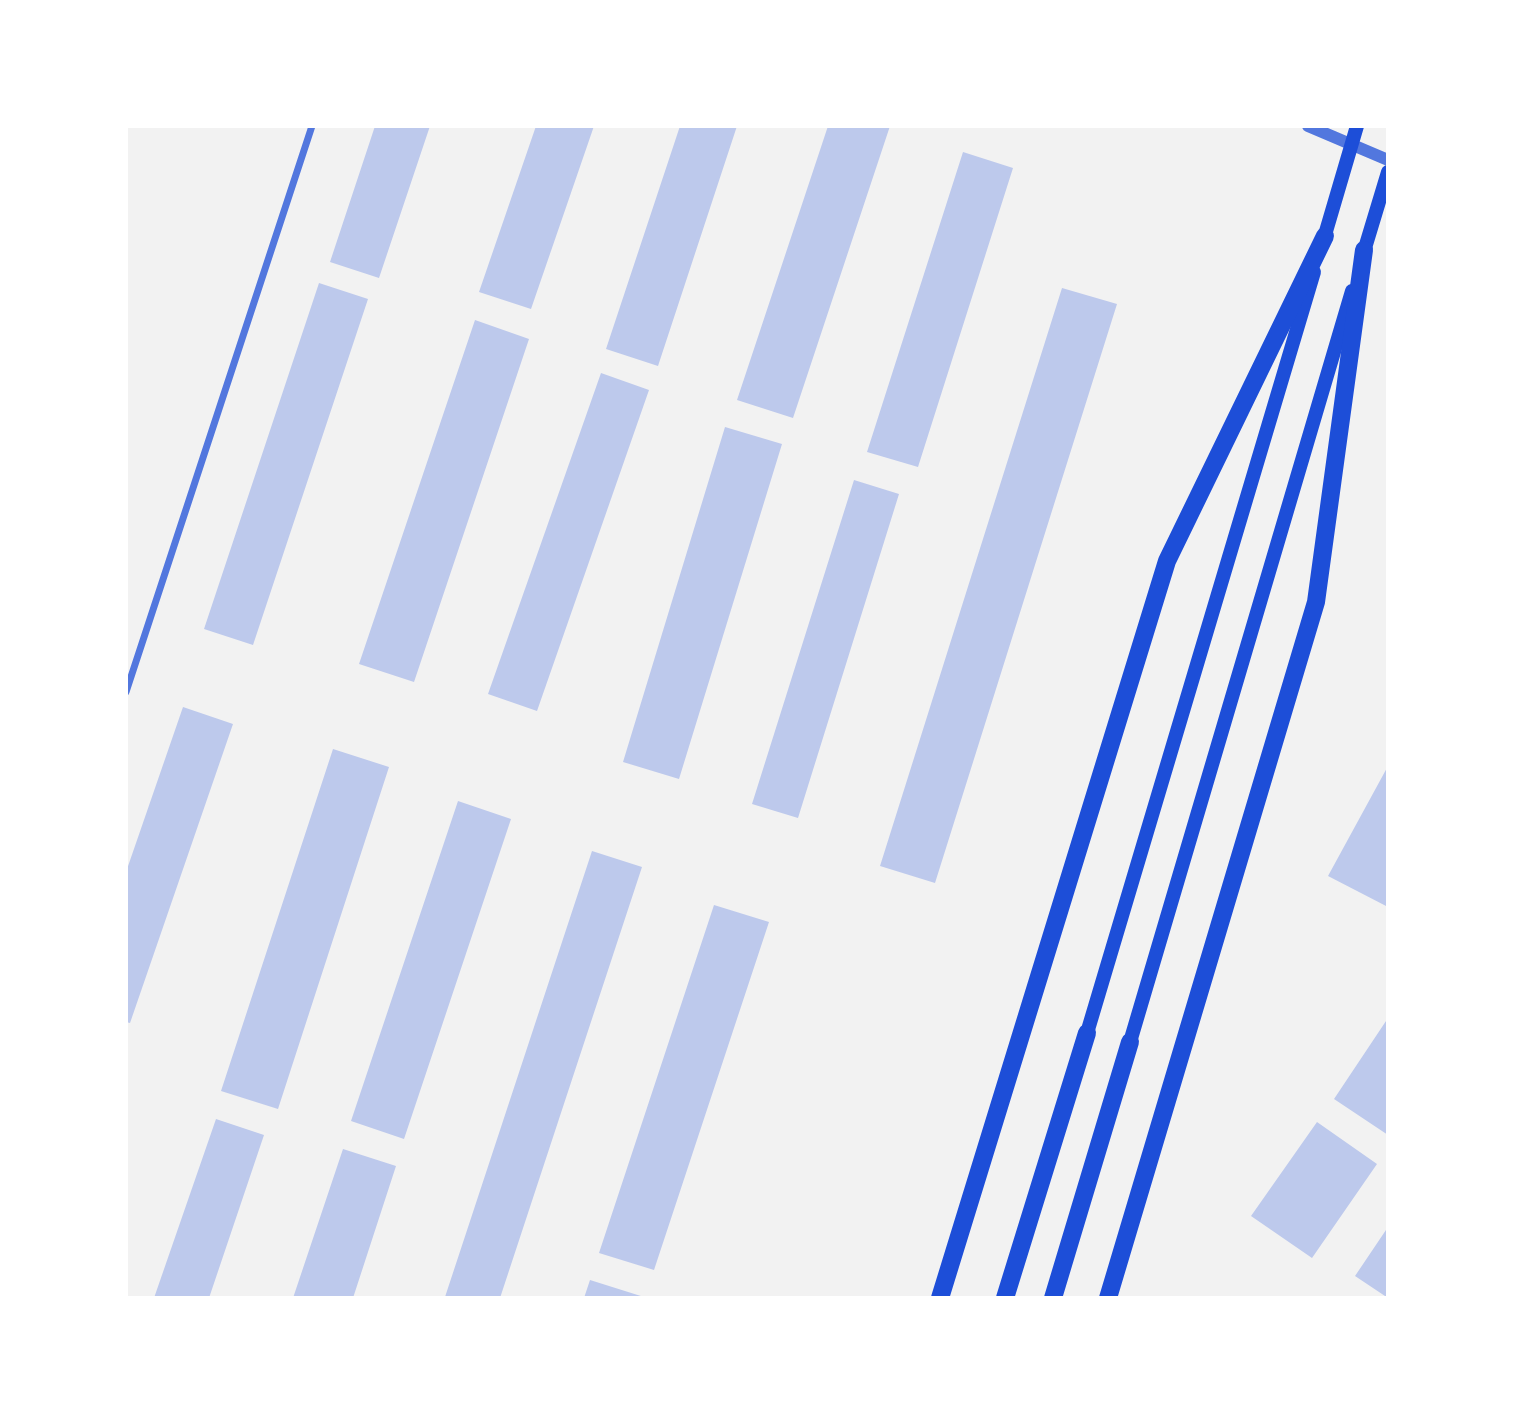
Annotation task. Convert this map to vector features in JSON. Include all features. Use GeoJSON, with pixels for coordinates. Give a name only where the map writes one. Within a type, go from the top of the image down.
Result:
{"type":"FeatureCollection","features":[{"type":"Feature","properties":{"kind":"main road"},"geometry":{"type":"LineString","coordinates":[[1005,1298],[1087,1033],[1357,126]]}},
{"type":"Feature","properties":{"kind":"main road"},"geometry":{"type":"LineString","coordinates":[[1053,1298],[1388,172]]}},
{"type":"Feature","properties":{"kind":"main road"},"geometry":{"type":"LineString","coordinates":[[940,1298],[1167,561],[1325,236]]}},
{"type":"Feature","properties":{"kind":"main road"},"geometry":{"type":"LineString","coordinates":[[1108,1298],[1316,602],[1364,250]]}},
{"type":"Feature","properties":{"kind":"street"},"geometry":{"type":"LineString","coordinates":[[126,692],[312,126]]}},
{"type":"Feature","properties":{"kind":"street"},"geometry":{"type":"LineString","coordinates":[[1308,126],[1388,160]]}},
{"type":"Feature","properties":{"kind":"building"},"geometry":{"type":"Polygon","coordinates":[[[375,126],[430,126],[379,278],[330,262],[375,126]]]}},
{"type":"Feature","properties":{"kind":"building"},"geometry":{"type":"Polygon","coordinates":[[[536,126],[594,126],[531,309],[479,292],[536,126]]]}},
{"type":"Feature","properties":{"kind":"building"},"geometry":{"type":"Polygon","coordinates":[[[680,126],[737,126],[658,366],[606,349],[680,126]]]}},
{"type":"Feature","properties":{"kind":"building"},"geometry":{"type":"Polygon","coordinates":[[[828,126],[890,126],[793,418],[737,400],[828,126]]]}},
{"type":"Feature","properties":{"kind":"building"},"geometry":{"type":"Polygon","coordinates":[[[963,152],[1013,168],[918,467],[867,452],[963,152]]]}},
{"type":"Feature","properties":{"kind":"building"},"geometry":{"type":"Polygon","coordinates":[[[319,283],[368,299],[253,645],[204,629],[319,283]]]}},
{"type":"Feature","properties":{"kind":"building"},"geometry":{"type":"Polygon","coordinates":[[[1062,288],[1117,304],[935,883],[880,866],[1062,288]]]}},
{"type":"Feature","properties":{"kind":"building"},"geometry":{"type":"Polygon","coordinates":[[[475,320],[529,339],[414,682],[359,664],[475,320]]]}},
{"type":"Feature","properties":{"kind":"building"},"geometry":{"type":"Polygon","coordinates":[[[601,373],[649,390],[537,711],[488,694],[601,373]]]}},
{"type":"Feature","properties":{"kind":"building"},"geometry":{"type":"Polygon","coordinates":[[[725,427],[782,444],[679,779],[623,762],[725,427]]]}},
{"type":"Feature","properties":{"kind":"building"},"geometry":{"type":"Polygon","coordinates":[[[854,480],[899,494],[798,818],[752,804],[854,480]]]}},
{"type":"Feature","properties":{"kind":"building"},"geometry":{"type":"Polygon","coordinates":[[[183,707],[233,724],[130,1023],[126,1022],[126,872],[183,707]]]}},
{"type":"Feature","properties":{"kind":"building"},"geometry":{"type":"Polygon","coordinates":[[[333,749],[389,767],[278,1109],[221,1091],[333,749]]]}},
{"type":"Feature","properties":{"kind":"building"},"geometry":{"type":"Polygon","coordinates":[[[1388,766],[1388,907],[1328,876],[1388,766]]]}},
{"type":"Feature","properties":{"kind":"building"},"geometry":{"type":"Polygon","coordinates":[[[458,801],[511,819],[404,1139],[351,1121],[458,801]]]}},
{"type":"Feature","properties":{"kind":"building"},"geometry":{"type":"Polygon","coordinates":[[[592,851],[642,867],[500,1298],[445,1297],[592,851]]]}},
{"type":"Feature","properties":{"kind":"building"},"geometry":{"type":"Polygon","coordinates":[[[714,905],[769,922],[654,1270],[599,1253],[714,905]]]}},
{"type":"Feature","properties":{"kind":"building"},"geometry":{"type":"Polygon","coordinates":[[[1388,1018],[1388,1135],[1334,1099],[1388,1018]]]}},
{"type":"Feature","properties":{"kind":"building"},"geometry":{"type":"Polygon","coordinates":[[[216,1119],[264,1135],[209,1298],[154,1298],[216,1119]]]}},
{"type":"Feature","properties":{"kind":"building"},"geometry":{"type":"Polygon","coordinates":[[[1317,1122],[1377,1164],[1312,1258],[1251,1216],[1317,1122]]]}},
{"type":"Feature","properties":{"kind":"building"},"geometry":{"type":"Polygon","coordinates":[[[343,1149],[396,1166],[353,1298],[293,1298],[343,1149]]]}},
{"type":"Feature","properties":{"kind":"building"},"geometry":{"type":"Polygon","coordinates":[[[1388,1227],[1388,1298],[1355,1276],[1388,1227]]]}},
{"type":"Feature","properties":{"kind":"building"},"geometry":{"type":"Polygon","coordinates":[[[590,1280],[644,1297],[644,1298],[584,1298],[590,1280]]]}}]}
